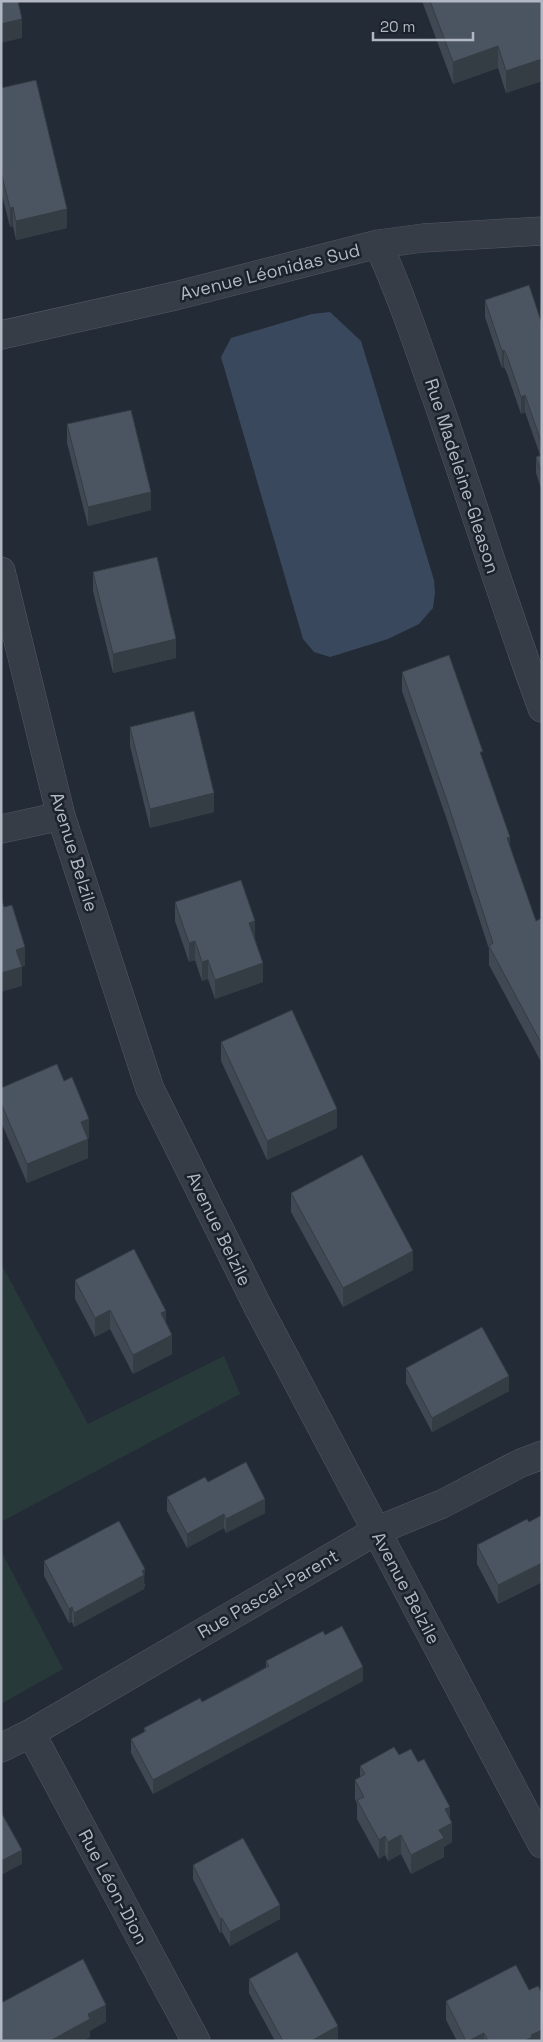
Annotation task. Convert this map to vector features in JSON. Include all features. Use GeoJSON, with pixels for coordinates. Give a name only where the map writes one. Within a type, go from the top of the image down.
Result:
{"type":"FeatureCollection","features":[{"type":"Feature","properties":{"kind":"street","name":"Avenue Léonidas Sud"},"geometry":{"type":"LineString","coordinates":[[1,335],[174,296],[378,244],[423,238],[542,231]]}},
{"type":"Feature","properties":{"kind":"street","name":"Rue Madeleine-Gleason"},"geometry":{"type":"LineString","coordinates":[[378,244],[401,294],[511,623],[542,708]]}},
{"type":"Feature","properties":{"kind":"street","name":"Avenue Belzile"},"geometry":{"type":"LineString","coordinates":[[1,572],[61,816],[150,1089],[258,1307],[542,1844]]}},
{"type":"Feature","properties":{"kind":"street"},"geometry":{"type":"LineString","coordinates":[[1,829],[61,816]]}},
{"type":"Feature","properties":{"kind":"street","name":"Rue Pascal-Parent"},"geometry":{"type":"LineString","coordinates":[[1,1748],[376,1531],[442,1504],[542,1454]]}},
{"type":"Feature","properties":{"kind":"street","name":"Rue Léon-Dion"},"geometry":{"type":"LineString","coordinates":[[31,1732],[196,2041]]}},
{"type":"Feature","properties":{"kind":"shaded area"},"geometry":{"type":"Polygon","coordinates":[[[1,1264],[88,1424],[224,1356],[240,1394],[1,1522],[1,1264]]]}},
{"type":"Feature","properties":{"kind":"shaded area"},"geometry":{"type":"Polygon","coordinates":[[[1,1551],[63,1669],[1,1704],[1,1551]]]}},
{"type":"Feature","properties":{"kind":"water"},"geometry":{"type":"Polygon","coordinates":[[[330,312],[361,341],[434,580],[435,593],[433,608],[419,624],[388,639],[330,657],[314,652],[303,639],[221,357],[231,338],[312,314],[330,312]]]}},
{"type":"Feature","properties":{"kind":"building"},"geometry":{"type":"Polygon","coordinates":[[[1,1],[18,1],[22,19],[1,24],[1,1]]]}},
{"type":"Feature","properties":{"kind":"building"},"geometry":{"type":"Polygon","coordinates":[[[430,1],[542,1],[542,59],[506,71],[498,46],[453,62],[430,1]]]}},
{"type":"Feature","properties":{"kind":"building"},"geometry":{"type":"Polygon","coordinates":[[[36,80],[67,209],[16,221],[13,207],[10,208],[1,172],[1,88],[36,80]]]}},
{"type":"Feature","properties":{"kind":"building"},"geometry":{"type":"Polygon","coordinates":[[[529,285],[542,324],[542,444],[525,395],[521,397],[507,356],[504,350],[502,351],[485,300],[529,285]]]}},
{"type":"Feature","properties":{"kind":"building"},"geometry":{"type":"Polygon","coordinates":[[[131,410],[151,492],[88,507],[67,424],[131,410]]]}},
{"type":"Feature","properties":{"kind":"building"},"geometry":{"type":"Polygon","coordinates":[[[542,455],[542,474],[536,457],[542,455]]]}},
{"type":"Feature","properties":{"kind":"building"},"geometry":{"type":"Polygon","coordinates":[[[157,557],[176,639],[113,654],[93,572],[157,557]]]}},
{"type":"Feature","properties":{"kind":"building"},"geometry":{"type":"Polygon","coordinates":[[[449,655],[483,752],[480,752],[510,837],[507,838],[536,921],[542,918],[542,1040],[540,1041],[489,946],[493,943],[448,804],[402,672],[449,655]]]}},
{"type":"Feature","properties":{"kind":"building"},"geometry":{"type":"Polygon","coordinates":[[[194,711],[214,793],[150,809],[130,727],[194,711]]]}},
{"type":"Feature","properties":{"kind":"building"},"geometry":{"type":"Polygon","coordinates":[[[241,880],[255,921],[249,923],[263,963],[215,980],[208,960],[202,962],[195,941],[189,943],[175,902],[241,880]]]}},
{"type":"Feature","properties":{"kind":"building"},"geometry":{"type":"Polygon","coordinates":[[[1,898],[4,907],[12,905],[25,947],[16,950],[22,967],[1,973],[1,898]]]}},
{"type":"Feature","properties":{"kind":"building"},"geometry":{"type":"Polygon","coordinates":[[[292,1010],[337,1109],[267,1141],[221,1042],[292,1010]]]}},
{"type":"Feature","properties":{"kind":"building"},"geometry":{"type":"Polygon","coordinates":[[[57,1064],[64,1081],[72,1077],[89,1119],[81,1122],[88,1139],[27,1164],[1,1103],[1,1088],[57,1064]]]}},
{"type":"Feature","properties":{"kind":"building"},"geometry":{"type":"Polygon","coordinates":[[[362,1155],[413,1251],[343,1288],[291,1193],[362,1155]]]}},
{"type":"Feature","properties":{"kind":"building"},"geometry":{"type":"Polygon","coordinates":[[[134,1249],[166,1311],[161,1313],[172,1335],[133,1355],[110,1310],[95,1318],[75,1280],[134,1249]]]}},
{"type":"Feature","properties":{"kind":"building"},"geometry":{"type":"Polygon","coordinates":[[[482,1327],[509,1376],[432,1418],[406,1368],[482,1327]]]}},
{"type":"Feature","properties":{"kind":"building"},"geometry":{"type":"Polygon","coordinates":[[[246,1462],[265,1499],[226,1519],[224,1514],[187,1534],[167,1497],[205,1477],[208,1482],[246,1462]]]}},
{"type":"Feature","properties":{"kind":"building"},"geometry":{"type":"Polygon","coordinates":[[[542,1515],[542,1563],[498,1585],[477,1545],[527,1519],[529,1522],[542,1515]]]}},
{"type":"Feature","properties":{"kind":"building"},"geometry":{"type":"Polygon","coordinates":[[[119,1521],[145,1569],[142,1571],[144,1575],[74,1613],[72,1607],[69,1609],[44,1561],[119,1521]]]}},
{"type":"Feature","properties":{"kind":"building"},"geometry":{"type":"Polygon","coordinates":[[[342,1626],[363,1667],[153,1780],[131,1739],[146,1731],[144,1728],[200,1698],[202,1702],[253,1675],[269,1666],[266,1661],[323,1631],[325,1635],[342,1626]]]}},
{"type":"Feature","properties":{"kind":"building"},"geometry":{"type":"Polygon","coordinates":[[[394,1747],[399,1755],[411,1749],[418,1762],[424,1759],[450,1807],[445,1809],[452,1823],[439,1830],[444,1838],[411,1855],[401,1835],[388,1842],[385,1836],[379,1840],[357,1800],[364,1797],[355,1780],[365,1774],[360,1766],[394,1747]]]}},
{"type":"Feature","properties":{"kind":"building"},"geometry":{"type":"Polygon","coordinates":[[[1,1812],[22,1850],[1,1861],[1,1812]]]}},
{"type":"Feature","properties":{"kind":"building"},"geometry":{"type":"Polygon","coordinates":[[[243,1838],[280,1905],[230,1932],[222,1918],[220,1919],[193,1865],[243,1838]]]}},
{"type":"Feature","properties":{"kind":"building"},"geometry":{"type":"Polygon","coordinates":[[[297,1952],[338,2026],[311,2041],[283,2041],[249,1979],[297,1952]]]}},
{"type":"Feature","properties":{"kind":"building"},"geometry":{"type":"Polygon","coordinates":[[[83,1959],[106,2005],[88,2014],[90,2019],[50,2041],[1,2041],[1,2003],[83,1959]]]}},
{"type":"Feature","properties":{"kind":"building"},"geometry":{"type":"Polygon","coordinates":[[[516,1965],[529,1990],[538,1986],[542,1993],[542,2030],[524,2041],[488,2041],[484,2033],[466,2041],[446,2001],[516,1965]]]}}]}
